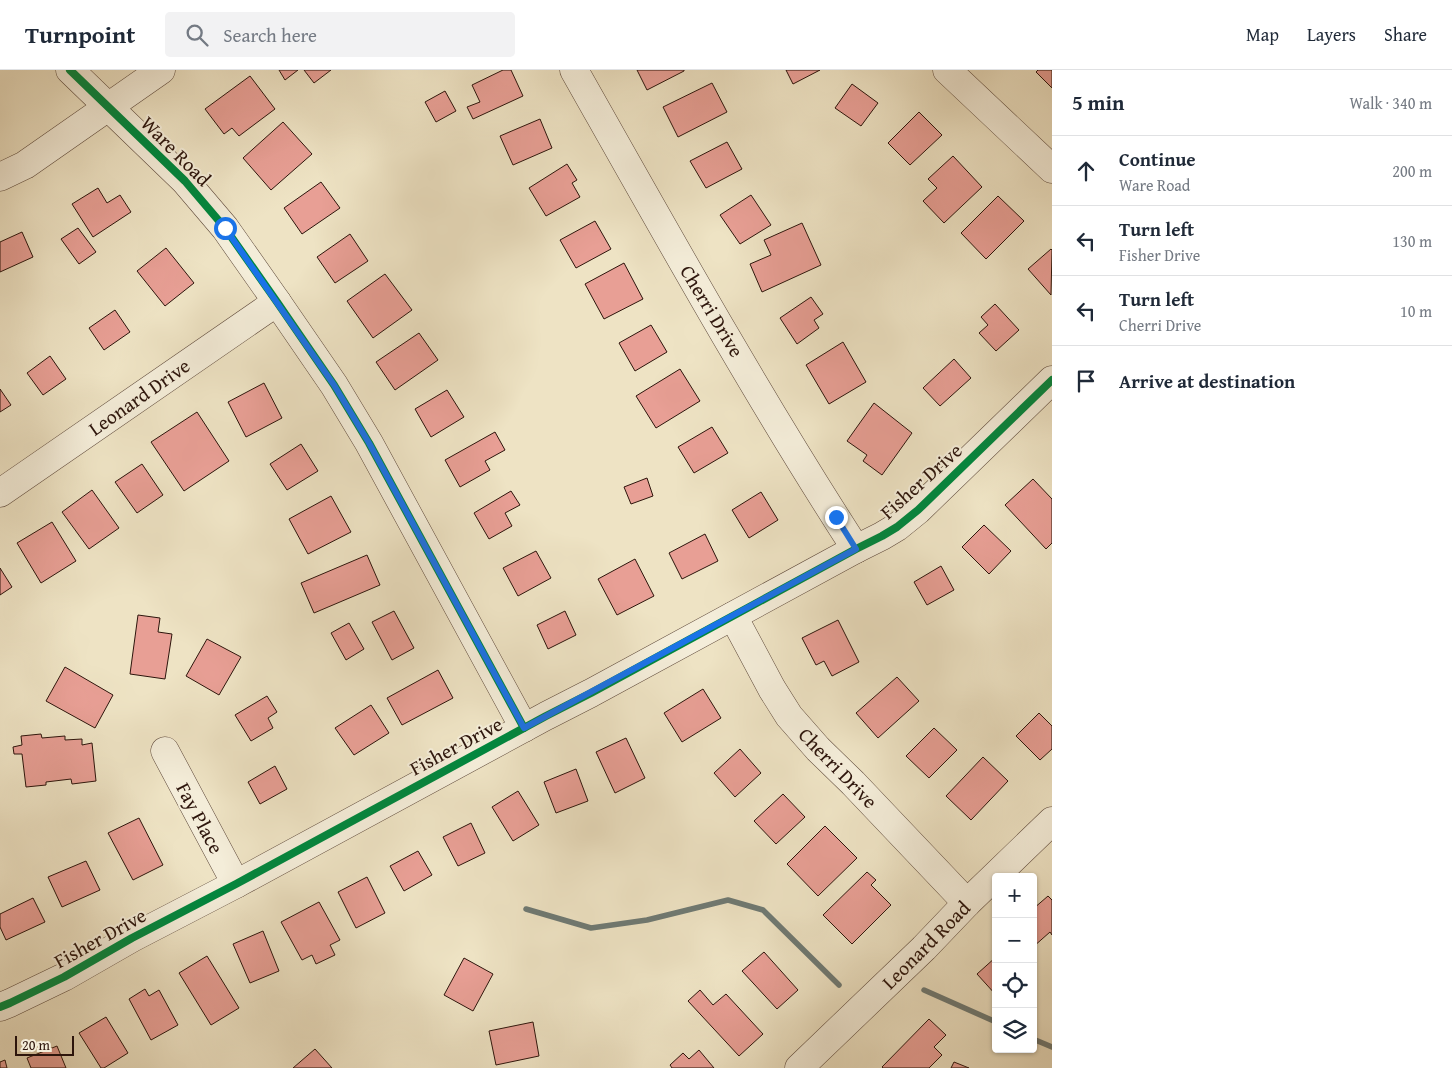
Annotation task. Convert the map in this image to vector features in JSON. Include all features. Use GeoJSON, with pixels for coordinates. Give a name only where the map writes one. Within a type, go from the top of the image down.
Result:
{"type":"FeatureCollection","features":[{"type":"Feature","properties":{"kind":"street","name":"Ware Road"},"geometry":{"type":"LineString","coordinates":[[70,70],[185,181],[225,228],[277,302],[334,385],[369,443],[524,728]]}},
{"type":"Feature","properties":{"kind":"street"},"geometry":{"type":"LineString","coordinates":[[0,177],[25,165],[161,70]]}},
{"type":"Feature","properties":{"kind":"street","name":"Cherri Drive"},"geometry":{"type":"LineString","coordinates":[[574,70],[690,276],[813,482],[856,549]]}},
{"type":"Feature","properties":{"kind":"street"},"geometry":{"type":"LineString","coordinates":[[947,70],[1052,169]]}},
{"type":"Feature","properties":{"kind":"street","name":"Leonard Drive"},"geometry":{"type":"LineString","coordinates":[[0,493],[277,302]]}},
{"type":"Feature","properties":{"kind":"street","name":"Fisher Drive"},"geometry":{"type":"LineString","coordinates":[[0,1007],[64,977],[132,938],[236,884],[882,536],[918,510],[1052,380]]}},
{"type":"Feature","properties":{"kind":"street","name":"Cherri Drive"},"geometry":{"type":"LineString","coordinates":[[733,616],[772,689],[789,716],[818,749],[853,783],[967,903]]}},
{"type":"Feature","properties":{"kind":"street","name":"Fay Place"},"geometry":{"type":"LineString","coordinates":[[165,751],[236,884]]}},
{"type":"Feature","properties":{"kind":"street","name":"Leonard Road"},"geometry":{"type":"LineString","coordinates":[[800,1067],[917,955],[967,903],[1050,829]]}},
{"type":"Feature","properties":{"kind":"building"},"geometry":{"type":"Polygon","coordinates":[[[279,70],[298,70],[285,80],[279,70]]]}},
{"type":"Feature","properties":{"kind":"building"},"geometry":{"type":"Polygon","coordinates":[[[304,70],[331,70],[314,83],[304,70]]]}},
{"type":"Feature","properties":{"kind":"building"},"geometry":{"type":"Polygon","coordinates":[[[503,70],[511,70],[523,96],[473,119],[467,107],[480,102],[472,85],[503,70]]]}},
{"type":"Feature","properties":{"kind":"building"},"geometry":{"type":"Polygon","coordinates":[[[637,70],[684,70],[684,71],[647,90],[637,70]]]}},
{"type":"Feature","properties":{"kind":"building"},"geometry":{"type":"Polygon","coordinates":[[[786,70],[820,70],[793,84],[786,70]]]}},
{"type":"Feature","properties":{"kind":"building"},"geometry":{"type":"Polygon","coordinates":[[[1038,70],[1052,70],[1052,88],[1036,72],[1038,70]]]}},
{"type":"Feature","properties":{"kind":"building"},"geometry":{"type":"Polygon","coordinates":[[[250,76],[275,109],[239,136],[232,128],[224,134],[205,109],[250,76]]]}},
{"type":"Feature","properties":{"kind":"building"},"geometry":{"type":"Polygon","coordinates":[[[712,83],[727,112],[678,137],[663,107],[712,83]]]}},
{"type":"Feature","properties":{"kind":"building"},"geometry":{"type":"Polygon","coordinates":[[[852,84],[878,103],[861,126],[835,108],[852,84]]]}},
{"type":"Feature","properties":{"kind":"building"},"geometry":{"type":"Polygon","coordinates":[[[445,91],[456,111],[436,122],[425,102],[445,91]]]}},
{"type":"Feature","properties":{"kind":"building"},"geometry":{"type":"Polygon","coordinates":[[[919,112],[942,135],[910,165],[888,143],[919,112]]]}},
{"type":"Feature","properties":{"kind":"building"},"geometry":{"type":"Polygon","coordinates":[[[540,119],[552,148],[513,165],[500,136],[540,119]]]}},
{"type":"Feature","properties":{"kind":"building"},"geometry":{"type":"Polygon","coordinates":[[[283,122],[312,154],[271,190],[243,158],[283,122]]]}},
{"type":"Feature","properties":{"kind":"building"},"geometry":{"type":"Polygon","coordinates":[[[727,142],[742,169],[706,188],[690,161],[727,142]]]}},
{"type":"Feature","properties":{"kind":"building"},"geometry":{"type":"Polygon","coordinates":[[[953,156],[982,187],[944,223],[923,201],[937,188],[928,179],[953,156]]]}},
{"type":"Feature","properties":{"kind":"building"},"geometry":{"type":"Polygon","coordinates":[[[567,164],[577,180],[572,183],[580,197],[546,216],[529,188],[567,164]]]}},
{"type":"Feature","properties":{"kind":"building"},"geometry":{"type":"Polygon","coordinates":[[[321,182],[340,208],[302,234],[284,208],[321,182]]]}},
{"type":"Feature","properties":{"kind":"building"},"geometry":{"type":"Polygon","coordinates":[[[98,188],[107,203],[120,195],[131,212],[93,237],[72,204],[98,188]]]}},
{"type":"Feature","properties":{"kind":"building"},"geometry":{"type":"Polygon","coordinates":[[[751,195],[771,225],[740,244],[720,215],[751,195]]]}},
{"type":"Feature","properties":{"kind":"building"},"geometry":{"type":"Polygon","coordinates":[[[998,196],[1024,221],[986,259],[961,233],[998,196]]]}},
{"type":"Feature","properties":{"kind":"building"},"geometry":{"type":"Polygon","coordinates":[[[595,221],[611,249],[576,268],[560,240],[595,221]]]}},
{"type":"Feature","properties":{"kind":"building"},"geometry":{"type":"Polygon","coordinates":[[[802,223],[821,265],[762,292],[750,264],[771,255],[764,240],[802,223]]]}},
{"type":"Feature","properties":{"kind":"building"},"geometry":{"type":"Polygon","coordinates":[[[78,228],[96,252],[79,264],[61,239],[78,228]]]}},
{"type":"Feature","properties":{"kind":"building"},"geometry":{"type":"Polygon","coordinates":[[[22,232],[33,257],[0,272],[0,242],[22,232]]]}},
{"type":"Feature","properties":{"kind":"building"},"geometry":{"type":"Polygon","coordinates":[[[350,234],[368,261],[335,283],[317,257],[350,234]]]}},
{"type":"Feature","properties":{"kind":"building"},"geometry":{"type":"Polygon","coordinates":[[[166,248],[194,283],[165,306],[137,271],[166,248]]]}},
{"type":"Feature","properties":{"kind":"building"},"geometry":{"type":"Polygon","coordinates":[[[1052,250],[1051,295],[1028,269],[1052,250]]]}},
{"type":"Feature","properties":{"kind":"building"},"geometry":{"type":"Polygon","coordinates":[[[624,263],[643,299],[604,319],[585,284],[624,263]]]}},
{"type":"Feature","properties":{"kind":"building"},"geometry":{"type":"Polygon","coordinates":[[[385,274],[412,310],[373,338],[347,301],[385,274]]]}},
{"type":"Feature","properties":{"kind":"building"},"geometry":{"type":"Polygon","coordinates":[[[811,297],[823,314],[814,320],[819,328],[797,344],[780,318],[811,297]]]}},
{"type":"Feature","properties":{"kind":"building"},"geometry":{"type":"Polygon","coordinates":[[[995,304],[1019,330],[996,351],[979,333],[988,325],[981,317],[995,304]]]}},
{"type":"Feature","properties":{"kind":"building"},"geometry":{"type":"Polygon","coordinates":[[[115,310],[130,332],[104,350],[89,328],[115,310]]]}},
{"type":"Feature","properties":{"kind":"building"},"geometry":{"type":"Polygon","coordinates":[[[651,325],[667,352],[635,371],[619,343],[651,325]]]}},
{"type":"Feature","properties":{"kind":"building"},"geometry":{"type":"Polygon","coordinates":[[[419,333],[438,360],[395,390],[376,362],[419,333]]]}},
{"type":"Feature","properties":{"kind":"building"},"geometry":{"type":"Polygon","coordinates":[[[843,342],[866,382],[829,404],[806,365],[843,342]]]}},
{"type":"Feature","properties":{"kind":"building"},"geometry":{"type":"Polygon","coordinates":[[[50,356],[66,379],[43,395],[27,373],[50,356]]]}},
{"type":"Feature","properties":{"kind":"building"},"geometry":{"type":"Polygon","coordinates":[[[954,359],[971,378],[940,406],[923,388],[954,359]]]}},
{"type":"Feature","properties":{"kind":"building"},"geometry":{"type":"Polygon","coordinates":[[[680,369],[700,401],[656,428],[636,396],[680,369]]]}},
{"type":"Feature","properties":{"kind":"building"},"geometry":{"type":"Polygon","coordinates":[[[264,383],[282,418],[246,437],[228,402],[264,383]]]}},
{"type":"Feature","properties":{"kind":"building"},"geometry":{"type":"Polygon","coordinates":[[[0,389],[11,405],[0,412],[0,389]]]}},
{"type":"Feature","properties":{"kind":"building"},"geometry":{"type":"Polygon","coordinates":[[[447,390],[464,417],[431,437],[415,409],[447,390]]]}},
{"type":"Feature","properties":{"kind":"building"},"geometry":{"type":"Polygon","coordinates":[[[874,403],[912,433],[882,475],[863,461],[867,455],[847,441],[874,403]]]}},
{"type":"Feature","properties":{"kind":"building"},"geometry":{"type":"Polygon","coordinates":[[[197,412],[229,461],[184,491],[151,442],[197,412]]]}},
{"type":"Feature","properties":{"kind":"building"},"geometry":{"type":"Polygon","coordinates":[[[712,427],[728,453],[694,473],[678,447],[712,427]]]}},
{"type":"Feature","properties":{"kind":"building"},"geometry":{"type":"Polygon","coordinates":[[[495,432],[505,450],[485,461],[490,470],[460,487],[445,460],[495,432]]]}},
{"type":"Feature","properties":{"kind":"building"},"geometry":{"type":"Polygon","coordinates":[[[301,444],[318,471],[287,490],[270,464],[301,444]]]}},
{"type":"Feature","properties":{"kind":"building"},"geometry":{"type":"Polygon","coordinates":[[[142,464],[163,495],[137,513],[115,482],[142,464]]]}},
{"type":"Feature","properties":{"kind":"building"},"geometry":{"type":"Polygon","coordinates":[[[647,478],[653,496],[631,504],[624,487],[647,478]]]}},
{"type":"Feature","properties":{"kind":"building"},"geometry":{"type":"Polygon","coordinates":[[[1033,479],[1052,499],[1052,543],[1046,549],[1005,505],[1033,479]]]}},
{"type":"Feature","properties":{"kind":"building"},"geometry":{"type":"Polygon","coordinates":[[[92,490],[119,528],[89,549],[62,512],[92,490]]]}},
{"type":"Feature","properties":{"kind":"building"},"geometry":{"type":"Polygon","coordinates":[[[511,491],[520,505],[505,513],[512,526],[489,539],[474,513],[511,491]]]}},
{"type":"Feature","properties":{"kind":"building"},"geometry":{"type":"Polygon","coordinates":[[[761,492],[778,520],[749,538],[732,510],[761,492]]]}},
{"type":"Feature","properties":{"kind":"building"},"geometry":{"type":"Polygon","coordinates":[[[331,496],[351,532],[308,554],[289,519],[331,496]]]}},
{"type":"Feature","properties":{"kind":"building"},"geometry":{"type":"Polygon","coordinates":[[[52,522],[76,561],[41,583],[17,543],[52,522]]]}},
{"type":"Feature","properties":{"kind":"building"},"geometry":{"type":"Polygon","coordinates":[[[984,525],[1011,551],[989,574],[962,547],[984,525]]]}},
{"type":"Feature","properties":{"kind":"building"},"geometry":{"type":"Polygon","coordinates":[[[705,534],[718,561],[682,579],[669,553],[705,534]]]}},
{"type":"Feature","properties":{"kind":"building"},"geometry":{"type":"Polygon","coordinates":[[[536,551],[551,578],[518,596],[503,568],[536,551]]]}},
{"type":"Feature","properties":{"kind":"building"},"geometry":{"type":"Polygon","coordinates":[[[367,555],[380,585],[314,613],[301,583],[367,555]]]}},
{"type":"Feature","properties":{"kind":"building"},"geometry":{"type":"Polygon","coordinates":[[[635,559],[654,596],[617,615],[598,579],[635,559]]]}},
{"type":"Feature","properties":{"kind":"building"},"geometry":{"type":"Polygon","coordinates":[[[941,566],[954,590],[927,605],[914,582],[941,566]]]}},
{"type":"Feature","properties":{"kind":"building"},"geometry":{"type":"Polygon","coordinates":[[[0,568],[12,587],[0,595],[0,568]]]}},
{"type":"Feature","properties":{"kind":"building"},"geometry":{"type":"Polygon","coordinates":[[[394,611],[414,648],[392,660],[372,622],[394,611]]]}},
{"type":"Feature","properties":{"kind":"building"},"geometry":{"type":"Polygon","coordinates":[[[565,611],[576,635],[548,649],[537,625],[565,611]]]}},
{"type":"Feature","properties":{"kind":"building"},"geometry":{"type":"Polygon","coordinates":[[[138,615],[160,618],[158,632],[172,634],[165,679],[130,674],[138,615]]]}},
{"type":"Feature","properties":{"kind":"building"},"geometry":{"type":"Polygon","coordinates":[[[838,620],[859,662],[832,676],[824,661],[816,665],[802,638],[838,620]]]}},
{"type":"Feature","properties":{"kind":"building"},"geometry":{"type":"Polygon","coordinates":[[[349,623],[364,649],[346,660],[331,633],[349,623]]]}},
{"type":"Feature","properties":{"kind":"building"},"geometry":{"type":"Polygon","coordinates":[[[207,639],[241,657],[219,695],[186,676],[207,639]]]}},
{"type":"Feature","properties":{"kind":"building"},"geometry":{"type":"Polygon","coordinates":[[[65,667],[113,695],[95,728],[46,701],[65,667]]]}},
{"type":"Feature","properties":{"kind":"building"},"geometry":{"type":"Polygon","coordinates":[[[438,670],[453,698],[402,725],[387,698],[438,670]]]}},
{"type":"Feature","properties":{"kind":"building"},"geometry":{"type":"Polygon","coordinates":[[[897,677],[919,701],[878,738],[856,713],[897,677]]]}},
{"type":"Feature","properties":{"kind":"building"},"geometry":{"type":"Polygon","coordinates":[[[703,689],[721,718],[682,742],[664,713],[703,689]]]}},
{"type":"Feature","properties":{"kind":"building"},"geometry":{"type":"Polygon","coordinates":[[[267,696],[277,712],[268,718],[273,728],[251,741],[235,715],[267,696]]]}},
{"type":"Feature","properties":{"kind":"building"},"geometry":{"type":"Polygon","coordinates":[[[371,705],[389,733],[354,755],[335,728],[371,705]]]}},
{"type":"Feature","properties":{"kind":"building"},"geometry":{"type":"Polygon","coordinates":[[[1039,713],[1052,726],[1052,749],[1040,760],[1016,736],[1039,713]]]}},
{"type":"Feature","properties":{"kind":"building"},"geometry":{"type":"Polygon","coordinates":[[[934,728],[957,750],[929,778],[906,756],[934,728]]]}},
{"type":"Feature","properties":{"kind":"building"},"geometry":{"type":"Polygon","coordinates":[[[41,734],[42,738],[65,736],[65,740],[82,739],[82,745],[92,743],[96,781],[72,784],[71,779],[46,782],[46,785],[26,787],[22,754],[14,754],[13,747],[22,745],[21,736],[41,734]]]}},
{"type":"Feature","properties":{"kind":"building"},"geometry":{"type":"Polygon","coordinates":[[[626,738],[645,778],[615,793],[596,752],[626,738]]]}},
{"type":"Feature","properties":{"kind":"building"},"geometry":{"type":"Polygon","coordinates":[[[740,749],[761,773],[735,797],[714,773],[740,749]]]}},
{"type":"Feature","properties":{"kind":"building"},"geometry":{"type":"Polygon","coordinates":[[[983,757],[1008,781],[971,820],[946,796],[983,757]]]}},
{"type":"Feature","properties":{"kind":"building"},"geometry":{"type":"Polygon","coordinates":[[[275,766],[287,789],[260,804],[248,782],[275,766]]]}},
{"type":"Feature","properties":{"kind":"building"},"geometry":{"type":"Polygon","coordinates":[[[576,769],[588,801],[556,813],[544,782],[576,769]]]}},
{"type":"Feature","properties":{"kind":"building"},"geometry":{"type":"Polygon","coordinates":[[[518,791],[539,825],[513,841],[492,807],[518,791]]]}},
{"type":"Feature","properties":{"kind":"building"},"geometry":{"type":"Polygon","coordinates":[[[783,794],[805,817],[776,844],[754,821],[783,794]]]}},
{"type":"Feature","properties":{"kind":"building"},"geometry":{"type":"Polygon","coordinates":[[[139,818],[163,865],[133,880],[108,833],[139,818]]]}},
{"type":"Feature","properties":{"kind":"building"},"geometry":{"type":"Polygon","coordinates":[[[471,823],[485,853],[458,866],[443,837],[471,823]]]}},
{"type":"Feature","properties":{"kind":"building"},"geometry":{"type":"Polygon","coordinates":[[[825,826],[857,858],[818,896],[787,864],[825,826]]]}},
{"type":"Feature","properties":{"kind":"building"},"geometry":{"type":"Polygon","coordinates":[[[418,851],[432,875],[404,891],[390,866],[418,851]]]}},
{"type":"Feature","properties":{"kind":"building"},"geometry":{"type":"Polygon","coordinates":[[[86,861],[100,890],[62,907],[48,877],[86,861]]]}},
{"type":"Feature","properties":{"kind":"building"},"geometry":{"type":"Polygon","coordinates":[[[867,872],[876,880],[871,885],[891,905],[852,944],[823,915],[867,872]]]}},
{"type":"Feature","properties":{"kind":"building"},"geometry":{"type":"Polygon","coordinates":[[[367,877],[385,913],[356,928],[338,892],[367,877]]]}},
{"type":"Feature","properties":{"kind":"building"},"geometry":{"type":"Polygon","coordinates":[[[1048,896],[1052,900],[1052,935],[1050,932],[1037,943],[1037,918],[1037,906],[1048,896]]]}},
{"type":"Feature","properties":{"kind":"building"},"geometry":{"type":"Polygon","coordinates":[[[33,898],[45,922],[6,940],[0,927],[0,914],[33,898]]]}},
{"type":"Feature","properties":{"kind":"building"},"geometry":{"type":"Polygon","coordinates":[[[319,902],[340,940],[330,945],[335,955],[316,964],[312,955],[302,960],[281,922],[319,902]]]}},
{"type":"Feature","properties":{"kind":"building"},"geometry":{"type":"Polygon","coordinates":[[[263,931],[279,971],[250,983],[233,944],[263,931]]]}},
{"type":"Feature","properties":{"kind":"building"},"geometry":{"type":"Polygon","coordinates":[[[764,952],[798,990],[777,1009],[742,971],[764,952]]]}},
{"type":"Feature","properties":{"kind":"building"},"geometry":{"type":"Polygon","coordinates":[[[207,956],[239,1008],[211,1025],[179,973],[207,956]]]}},
{"type":"Feature","properties":{"kind":"building"},"geometry":{"type":"Polygon","coordinates":[[[464,958],[493,974],[473,1011],[444,995],[464,958]]]}},
{"type":"Feature","properties":{"kind":"building"},"geometry":{"type":"Polygon","coordinates":[[[992,961],[992,991],[977,974],[992,961]]]}},
{"type":"Feature","properties":{"kind":"building"},"geometry":{"type":"Polygon","coordinates":[[[145,989],[149,996],[159,990],[178,1025],[151,1040],[129,999],[145,989]]]}},
{"type":"Feature","properties":{"kind":"building"},"geometry":{"type":"Polygon","coordinates":[[[700,990],[713,1005],[726,994],[763,1034],[739,1056],[688,1001],[700,990]]]}},
{"type":"Feature","properties":{"kind":"building"},"geometry":{"type":"Polygon","coordinates":[[[106,1017],[128,1053],[101,1068],[79,1033],[106,1017]]]}},
{"type":"Feature","properties":{"kind":"building"},"geometry":{"type":"Polygon","coordinates":[[[929,1019],[946,1035],[934,1047],[942,1055],[929,1068],[883,1068],[882,1067],[929,1019]]]}},
{"type":"Feature","properties":{"kind":"building"},"geometry":{"type":"Polygon","coordinates":[[[533,1022],[539,1056],[496,1065],[489,1031],[533,1022]]]}},
{"type":"Feature","properties":{"kind":"building"},"geometry":{"type":"Polygon","coordinates":[[[57,1046],[66,1068],[31,1068],[27,1058],[57,1046]]]}},
{"type":"Feature","properties":{"kind":"building"},"geometry":{"type":"Polygon","coordinates":[[[315,1049],[332,1068],[293,1068],[315,1049]]]}},
{"type":"Feature","properties":{"kind":"building"},"geometry":{"type":"Polygon","coordinates":[[[699,1050],[714,1068],[672,1068],[670,1065],[683,1053],[689,1059],[699,1050]]]}},
{"type":"Feature","properties":{"kind":"building"},"geometry":{"type":"Polygon","coordinates":[[[5,1060],[7,1068],[0,1068],[0,1062],[5,1060]]]}},
{"type":"Feature","properties":{"kind":"building"},"geometry":{"type":"Polygon","coordinates":[[[954,1062],[969,1068],[951,1068],[954,1062]]]}},
{"type":"Feature","properties":{"kind":"waterway"},"geometry":{"type":"LineString","coordinates":[[526,909],[591,928],[647,920],[728,900],[763,910],[839,985]]}},
{"type":"Feature","properties":{"kind":"waterway"},"geometry":{"type":"LineString","coordinates":[[924,990],[992,1020]]}},
{"type":"Feature","properties":{"kind":"waterway"},"geometry":{"type":"LineString","coordinates":[[1037,1041],[1052,1047]]}},
{"type":"Feature","properties":{"kind":"cycle path"},"geometry":{"type":"LineString","coordinates":[[70,70],[185,181],[225,228],[277,302],[334,385],[369,443],[524,728]]}},
{"type":"Feature","properties":{"kind":"cycle path"},"geometry":{"type":"LineString","coordinates":[[0,1007],[64,977],[132,938],[236,884],[882,536],[918,510],[1052,380]]}},
{"type":"Feature","properties":{"kind":"route"},"geometry":{"type":"LineString","coordinates":[[225,228],[334,385],[369,443],[524,728],[856,549],[836,517]]}}]}
